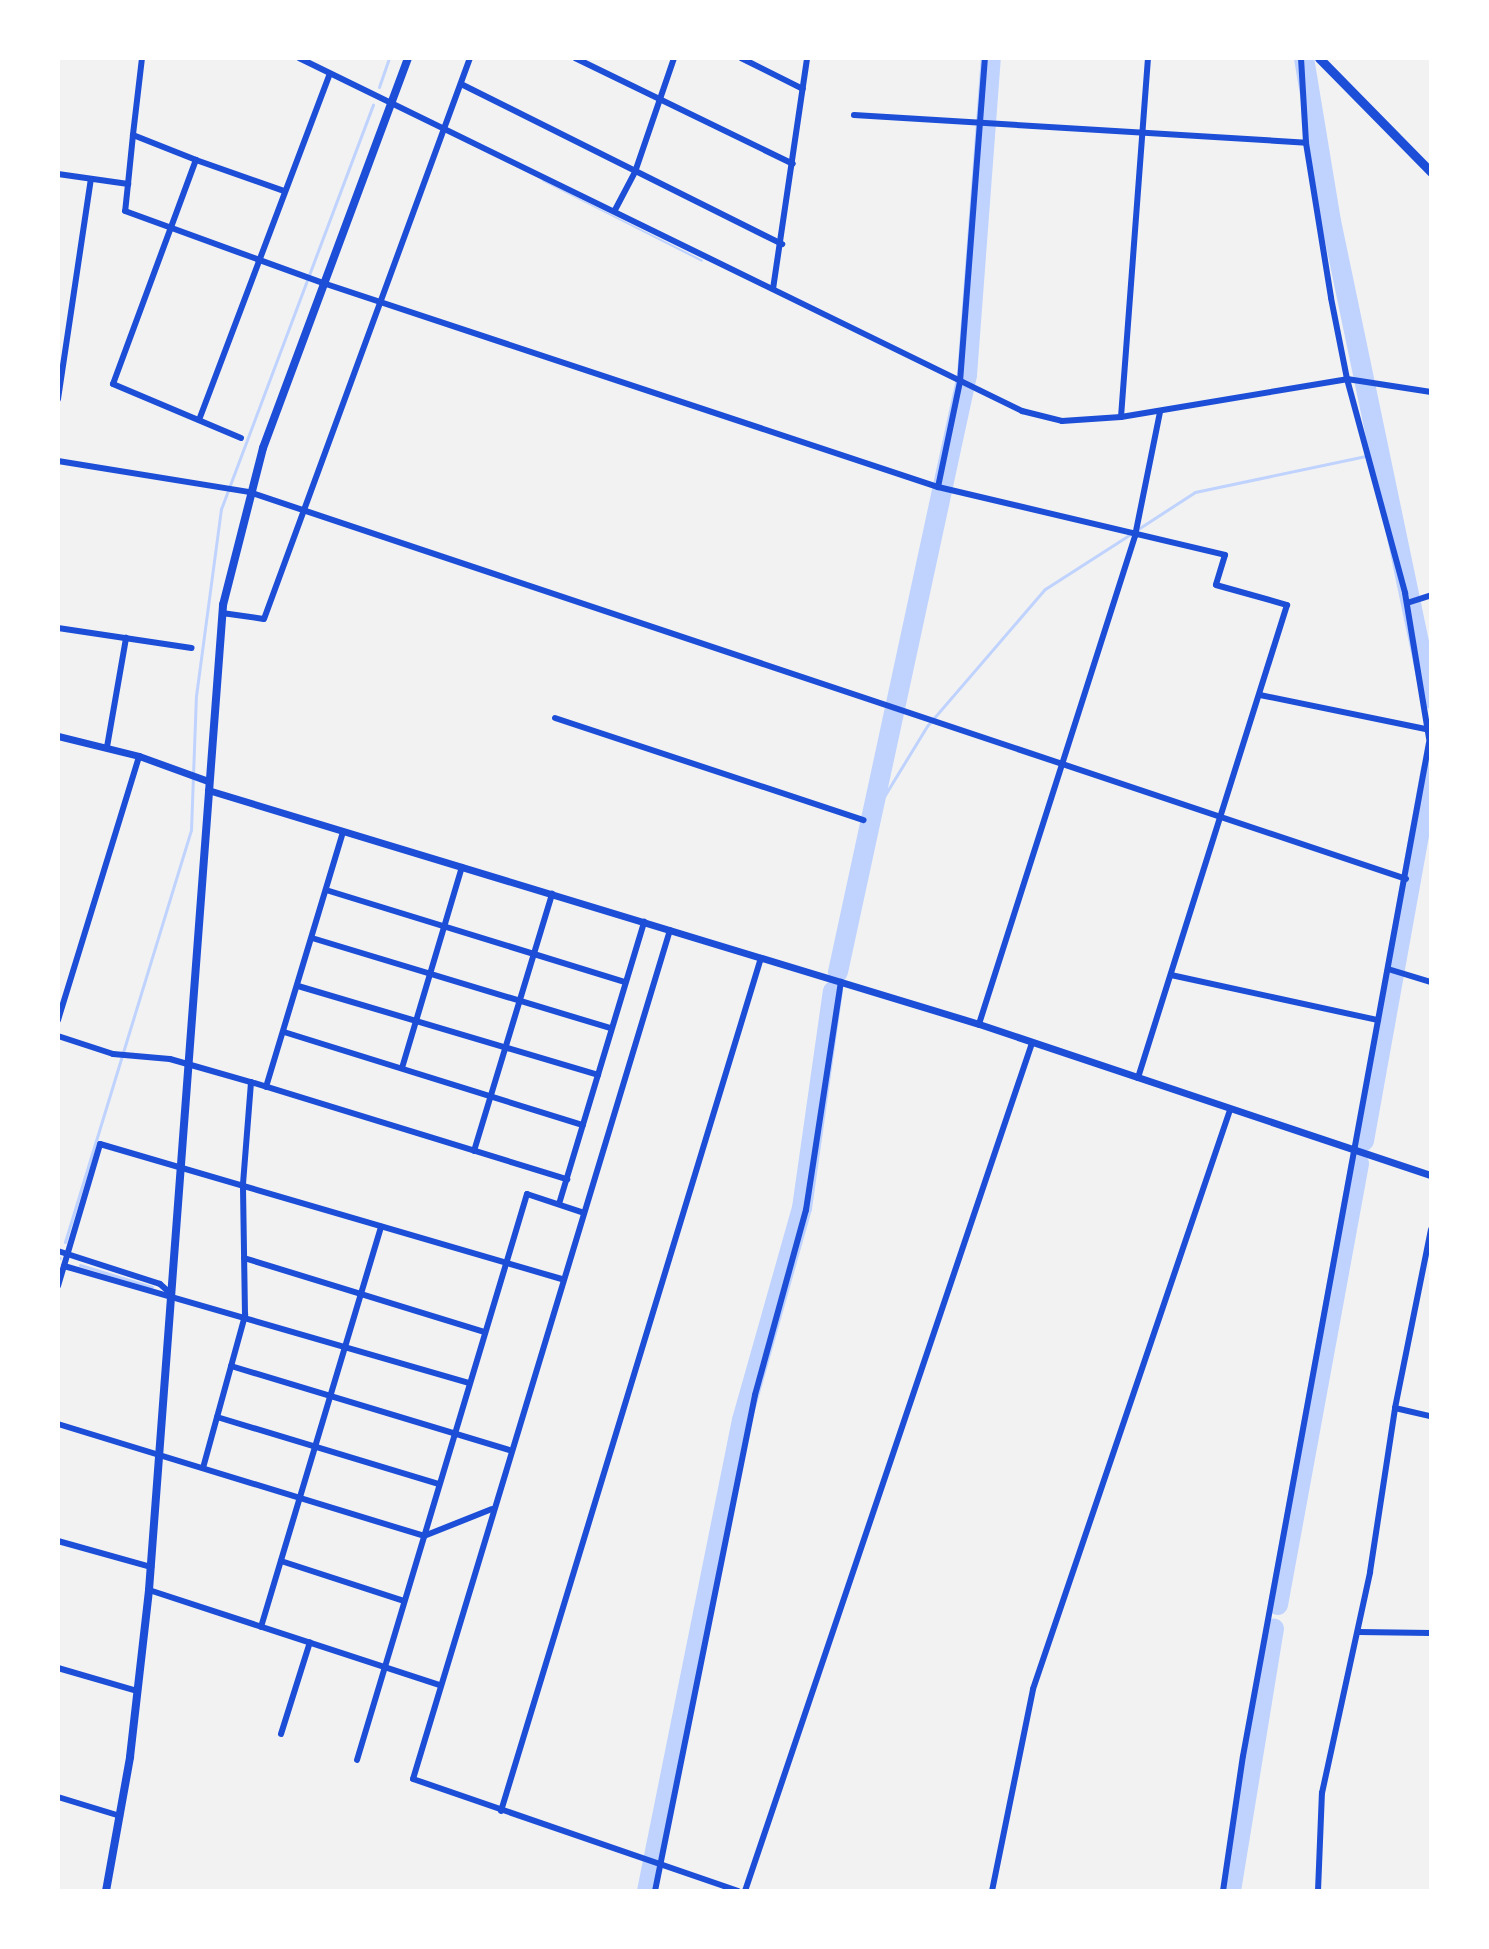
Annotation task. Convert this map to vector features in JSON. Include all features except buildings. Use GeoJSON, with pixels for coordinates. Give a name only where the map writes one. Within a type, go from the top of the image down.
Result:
{"type":"FeatureCollection","features":[{"type":"Feature","properties":{"kind":"main road"},"geometry":{"type":"LineString","coordinates":[[106,1891],[120,1816],[149,1590],[222,613],[249,492],[408,58]]}},
{"type":"Feature","properties":{"kind":"main road"},"geometry":{"type":"LineString","coordinates":[[1319,58],[1431,172]]}},
{"type":"Feature","properties":{"kind":"street"},"geometry":{"type":"LineString","coordinates":[[142,58],[125,211],[326,284],[938,487],[1225,555],[1216,585],[1287,605],[1138,1078]]}},
{"type":"Feature","properties":{"kind":"street"},"geometry":{"type":"LineString","coordinates":[[299,58],[446,126],[1022,411],[1062,421],[1121,417],[1160,412],[1251,392],[1347,379],[1431,392]]}},
{"type":"Feature","properties":{"kind":"street"},"geometry":{"type":"LineString","coordinates":[[222,613],[264,619],[470,58]]}},
{"type":"Feature","properties":{"kind":"street"},"geometry":{"type":"LineString","coordinates":[[575,58],[793,164]]}},
{"type":"Feature","properties":{"kind":"street"},"geometry":{"type":"LineString","coordinates":[[615,210],[635,172],[674,58]]}},
{"type":"Feature","properties":{"kind":"street"},"geometry":{"type":"LineString","coordinates":[[741,58],[803,89]]}},
{"type":"Feature","properties":{"kind":"street"},"geometry":{"type":"LineString","coordinates":[[773,289],[807,58]]}},
{"type":"Feature","properties":{"kind":"street"},"geometry":{"type":"LineString","coordinates":[[938,487],[960,382],[985,58]]}},
{"type":"Feature","properties":{"kind":"street"},"geometry":{"type":"LineString","coordinates":[[1121,417],[1148,58]]}},
{"type":"Feature","properties":{"kind":"street"},"geometry":{"type":"LineString","coordinates":[[1223,1891],[1353,1151],[1430,744],[1407,603],[1347,379],[1306,143],[1301,58]]}},
{"type":"Feature","properties":{"kind":"street"},"geometry":{"type":"LineString","coordinates":[[199,420],[330,74]]}},
{"type":"Feature","properties":{"kind":"street"},"geometry":{"type":"LineString","coordinates":[[461,84],[782,244]]}},
{"type":"Feature","properties":{"kind":"street"},"geometry":{"type":"LineString","coordinates":[[854,115],[1306,143]]}},
{"type":"Feature","properties":{"kind":"street"},"geometry":{"type":"LineString","coordinates":[[133,135],[284,191]]}},
{"type":"Feature","properties":{"kind":"street"},"geometry":{"type":"LineString","coordinates":[[196,160],[113,384],[241,438]]}},
{"type":"Feature","properties":{"kind":"street"},"geometry":{"type":"LineString","coordinates":[[58,174],[128,184]]}},
{"type":"Feature","properties":{"kind":"street"},"geometry":{"type":"LineString","coordinates":[[58,399],[91,179]]}},
{"type":"Feature","properties":{"kind":"street"},"geometry":{"type":"LineString","coordinates":[[979,1024],[1135,536],[1160,412]]}},
{"type":"Feature","properties":{"kind":"street"},"geometry":{"type":"LineString","coordinates":[[58,461],[249,492],[1406,879]]}},
{"type":"Feature","properties":{"kind":"street"},"geometry":{"type":"LineString","coordinates":[[1407,603],[1431,595]]}},
{"type":"Feature","properties":{"kind":"street"},"geometry":{"type":"LineString","coordinates":[[58,628],[192,648]]}},
{"type":"Feature","properties":{"kind":"street"},"geometry":{"type":"LineString","coordinates":[[107,747],[126,638]]}},
{"type":"Feature","properties":{"kind":"street"},"geometry":{"type":"LineString","coordinates":[[1260,695],[1426,729]]}},
{"type":"Feature","properties":{"kind":"street"},"geometry":{"type":"LineString","coordinates":[[555,718],[864,820]]}},
{"type":"Feature","properties":{"kind":"street"},"geometry":{"type":"LineString","coordinates":[[58,736],[139,756],[208,786],[343,832],[979,1024],[1431,1175]]}},
{"type":"Feature","properties":{"kind":"street"},"geometry":{"type":"LineString","coordinates":[[58,1020],[139,756]]}},
{"type":"Feature","properties":{"kind":"street"},"geometry":{"type":"LineString","coordinates":[[266,1087],[343,832]]}},
{"type":"Feature","properties":{"kind":"street"},"geometry":{"type":"LineString","coordinates":[[402,1068],[462,867]]}},
{"type":"Feature","properties":{"kind":"street"},"geometry":{"type":"LineString","coordinates":[[326,890],[625,982]]}},
{"type":"Feature","properties":{"kind":"street"},"geometry":{"type":"LineString","coordinates":[[474,1151],[552,894]]}},
{"type":"Feature","properties":{"kind":"street"},"geometry":{"type":"LineString","coordinates":[[559,1204],[644,922]]}},
{"type":"Feature","properties":{"kind":"street"},"geometry":{"type":"LineString","coordinates":[[670,930],[492,1509],[413,1779],[738,1891]]}},
{"type":"Feature","properties":{"kind":"street"},"geometry":{"type":"LineString","coordinates":[[312,938],[611,1028]]}},
{"type":"Feature","properties":{"kind":"street"},"geometry":{"type":"LineString","coordinates":[[501,1811],[761,958]]}},
{"type":"Feature","properties":{"kind":"street"},"geometry":{"type":"LineString","coordinates":[[1388,969],[1431,982]]}},
{"type":"Feature","properties":{"kind":"street"},"geometry":{"type":"LineString","coordinates":[[1171,975],[1378,1020]]}},
{"type":"Feature","properties":{"kind":"street"},"geometry":{"type":"LineString","coordinates":[[655,1891],[755,1395],[806,1210],[841,982]]}},
{"type":"Feature","properties":{"kind":"street"},"geometry":{"type":"LineString","coordinates":[[298,986],[598,1075]]}},
{"type":"Feature","properties":{"kind":"street"},"geometry":{"type":"LineString","coordinates":[[284,1032],[583,1125]]}},
{"type":"Feature","properties":{"kind":"street"},"geometry":{"type":"LineString","coordinates":[[58,1036],[113,1054],[188,1064],[567,1179]]}},
{"type":"Feature","properties":{"kind":"street"},"geometry":{"type":"LineString","coordinates":[[745,1891],[1032,1043]]}},
{"type":"Feature","properties":{"kind":"street"},"geometry":{"type":"LineString","coordinates":[[203,1468],[245,1315],[243,1184],[251,1082]]}},
{"type":"Feature","properties":{"kind":"street"},"geometry":{"type":"LineString","coordinates":[[992,1891],[1033,1689],[1230,1110]]}},
{"type":"Feature","properties":{"kind":"street"},"geometry":{"type":"LineString","coordinates":[[58,1286],[100,1144],[562,1279]]}},
{"type":"Feature","properties":{"kind":"street"},"geometry":{"type":"LineString","coordinates":[[357,1760],[527,1194],[584,1213]]}},
{"type":"Feature","properties":{"kind":"street"},"geometry":{"type":"LineString","coordinates":[[261,1627],[381,1227]]}},
{"type":"Feature","properties":{"kind":"street"},"geometry":{"type":"LineString","coordinates":[[1318,1891],[1322,1793],[1359,1632],[1395,1408],[1431,1230]]}},
{"type":"Feature","properties":{"kind":"street"},"geometry":{"type":"LineString","coordinates":[[58,1251],[160,1284],[171,1294]]}},
{"type":"Feature","properties":{"kind":"street"},"geometry":{"type":"LineString","coordinates":[[244,1258],[485,1332]]}},
{"type":"Feature","properties":{"kind":"street"},"geometry":{"type":"LineString","coordinates":[[64,1266],[245,1315],[469,1383]]}},
{"type":"Feature","properties":{"kind":"street"},"geometry":{"type":"LineString","coordinates":[[231,1366],[510,1450]]}},
{"type":"Feature","properties":{"kind":"street"},"geometry":{"type":"LineString","coordinates":[[1395,1408],[1431,1416]]}},
{"type":"Feature","properties":{"kind":"street"},"geometry":{"type":"LineString","coordinates":[[217,1417],[439,1484]]}},
{"type":"Feature","properties":{"kind":"street"},"geometry":{"type":"LineString","coordinates":[[58,1424],[424,1536],[492,1509]]}},
{"type":"Feature","properties":{"kind":"street"},"geometry":{"type":"LineString","coordinates":[[58,1541],[151,1567]]}},
{"type":"Feature","properties":{"kind":"street"},"geometry":{"type":"LineString","coordinates":[[281,1561],[404,1601]]}},
{"type":"Feature","properties":{"kind":"street"},"geometry":{"type":"LineString","coordinates":[[149,1590],[440,1685]]}},
{"type":"Feature","properties":{"kind":"street"},"geometry":{"type":"LineString","coordinates":[[1359,1632],[1431,1633]]}},
{"type":"Feature","properties":{"kind":"street"},"geometry":{"type":"LineString","coordinates":[[281,1734],[310,1642]]}},
{"type":"Feature","properties":{"kind":"street"},"geometry":{"type":"LineString","coordinates":[[58,1668],[137,1691]]}},
{"type":"Feature","properties":{"kind":"street"},"geometry":{"type":"LineString","coordinates":[[58,1797],[120,1816]]}},
{"type":"Feature","properties":{"kind":"water"},"geometry":{"type":"Polygon","coordinates":[[[542,181],[703,260],[702,262],[542,181]]]}},
{"type":"Feature","properties":{"kind":"waterway"},"geometry":{"type":"LineString","coordinates":[[379,87],[389,58]]}},
{"type":"Feature","properties":{"kind":"waterway"},"geometry":{"type":"LineString","coordinates":[[838,972],[967,375],[991,58]]}},
{"type":"Feature","properties":{"kind":"waterway"},"geometry":{"type":"LineString","coordinates":[[1304,58],[1331,221],[1431,699]]}},
{"type":"Feature","properties":{"kind":"waterway"},"geometry":{"type":"LineString","coordinates":[[65,1242],[191,830],[196,696],[221,509],[373,105]]}},
{"type":"Feature","properties":{"kind":"waterway"},"geometry":{"type":"LineString","coordinates":[[1138,529],[1195,492],[1380,453]]}},
{"type":"Feature","properties":{"kind":"waterway"},"geometry":{"type":"LineString","coordinates":[[869,821],[927,726],[1045,589],[1129,535]]}},
{"type":"Feature","properties":{"kind":"waterway"},"geometry":{"type":"LineString","coordinates":[[1364,1141],[1431,769]]}},
{"type":"Feature","properties":{"kind":"waterway"},"geometry":{"type":"LineString","coordinates":[[647,1891],[742,1420],[802,1208],[833,991]]}},
{"type":"Feature","properties":{"kind":"waterway"},"geometry":{"type":"LineString","coordinates":[[1278,1605],[1359,1163]]}},
{"type":"Feature","properties":{"kind":"waterway"},"geometry":{"type":"LineString","coordinates":[[80,1265],[152,1287]]}},
{"type":"Feature","properties":{"kind":"waterway"},"geometry":{"type":"LineString","coordinates":[[1231,1891],[1274,1629]]}}]}
